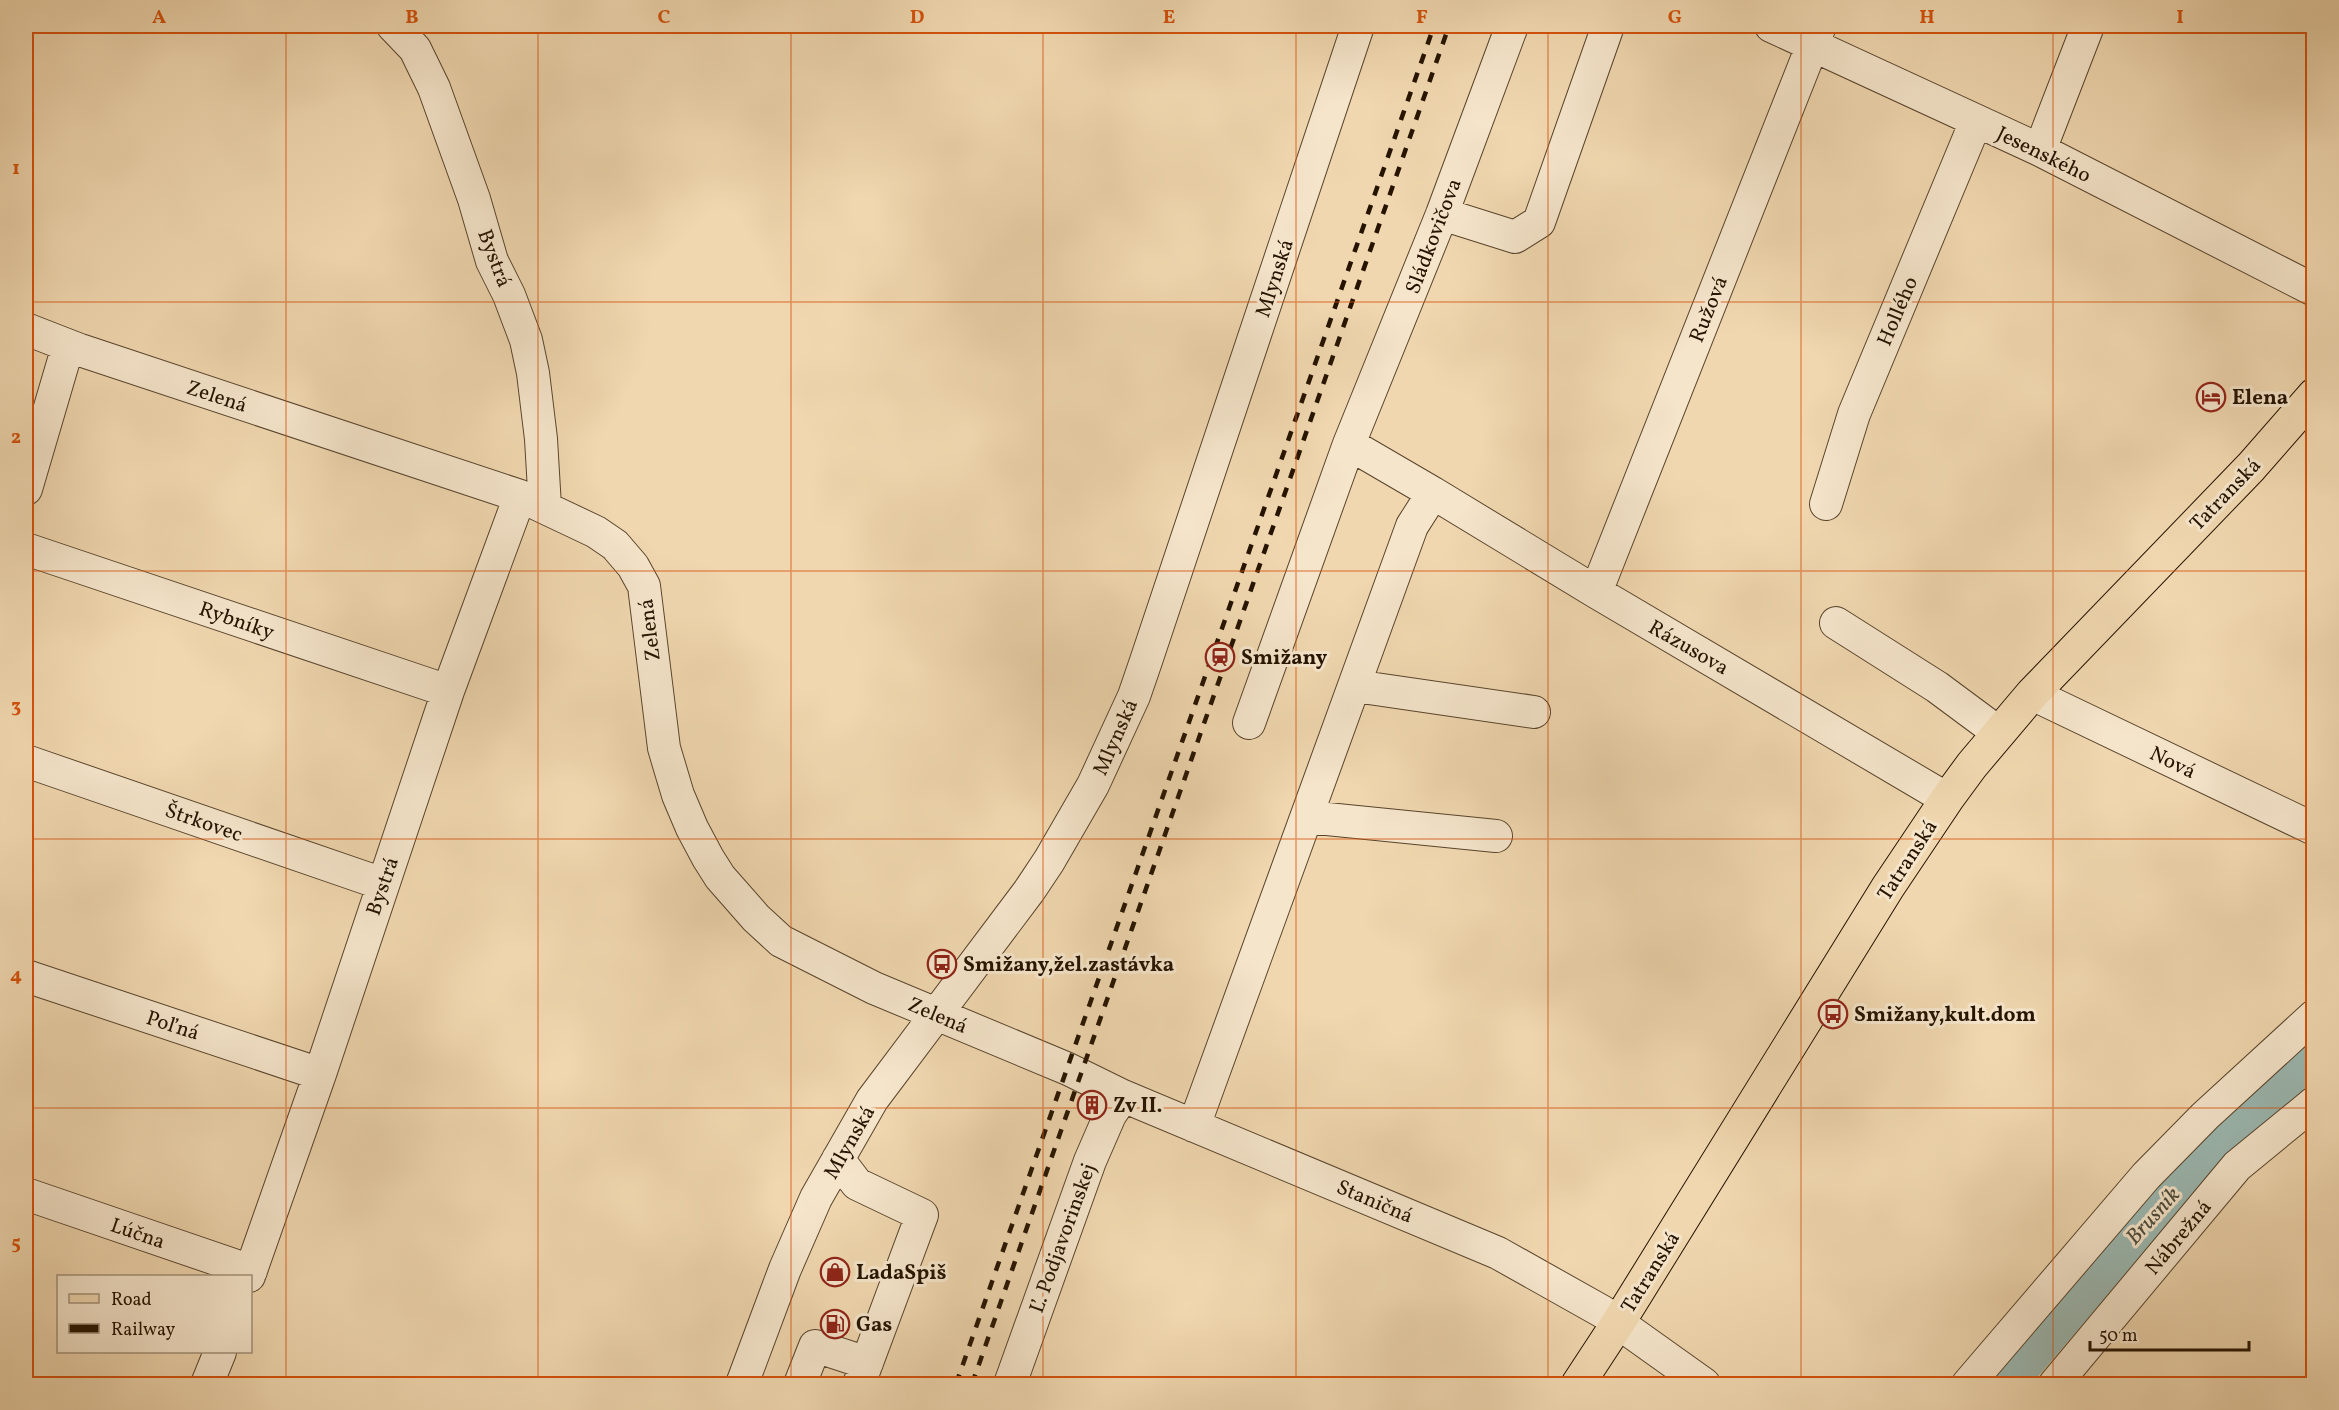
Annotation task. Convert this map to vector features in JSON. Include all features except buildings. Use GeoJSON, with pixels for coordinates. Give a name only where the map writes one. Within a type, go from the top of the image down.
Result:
{"type":"FeatureCollection","features":[{"type":"Feature","properties":{"kind":"main road","name":"Tatranská"},"geometry":{"type":"LineString","coordinates":[[1578,1384],[1888,887],[1947,799],[2032,694],[2251,467],[2313,395]]}},
{"type":"Feature","properties":{"kind":"street","name":"Bystrá"},"geometry":{"type":"LineString","coordinates":[[250,1274],[320,1074],[448,691],[532,502],[541,440],[533,373],[526,340],[509,295],[492,261],[474,199],[434,88],[415,49],[393,26]]}},
{"type":"Feature","properties":{"kind":"street","name":"Mlynská"},"geometry":{"type":"LineString","coordinates":[[742,1384],[800,1233],[838,1159],[872,1100],[1049,861],[1093,785],[1134,696],[1358,26]]}},
{"type":"Feature","properties":{"kind":"street","name":"Sládkovičova"},"geometry":{"type":"LineString","coordinates":[[1249,723],[1349,444],[1442,213],[1512,26]]}},
{"type":"Feature","properties":{"kind":"street"},"geometry":{"type":"LineString","coordinates":[[1442,213],[1515,237],[1539,222],[1608,26]]}},
{"type":"Feature","properties":{"kind":"street","name":"Jesenského"},"geometry":{"type":"LineString","coordinates":[[1771,26],[1816,35],[1976,121],[2040,150],[2313,290]]}},
{"type":"Feature","properties":{"kind":"street"},"geometry":{"type":"LineString","coordinates":[[2040,150],[2088,26]]}},
{"type":"Feature","properties":{"kind":"street","name":"Ružová"},"geometry":{"type":"LineString","coordinates":[[1596,592],[1816,35]]}},
{"type":"Feature","properties":{"kind":"street","name":"Hollého"},"geometry":{"type":"LineString","coordinates":[[1826,504],[1854,414],[1976,121]]}},
{"type":"Feature","properties":{"kind":"street","name":"Zelená"},"geometry":{"type":"LineString","coordinates":[[26,329],[68,346],[532,502],[596,532],[615,545],[638,574],[646,598],[664,748],[678,795],[692,828],[720,877],[756,918],[781,941],[874,988],[1068,1069],[1123,1096]]}},
{"type":"Feature","properties":{"kind":"street"},"geometry":{"type":"LineString","coordinates":[[26,489],[68,346]]}},
{"type":"Feature","properties":{"kind":"street","name":"Rázusova"},"geometry":{"type":"LineString","coordinates":[[1349,444],[1947,799]]}},
{"type":"Feature","properties":{"kind":"street"},"geometry":{"type":"LineString","coordinates":[[1194,1126],[1412,526],[1433,493]]}},
{"type":"Feature","properties":{"kind":"street","name":"Rybníky"},"geometry":{"type":"LineString","coordinates":[[26,549],[448,691]]}},
{"type":"Feature","properties":{"kind":"street"},"geometry":{"type":"LineString","coordinates":[[1836,623],[1937,687],[1999,733]]}},
{"type":"Feature","properties":{"kind":"street"},"geometry":{"type":"LineString","coordinates":[[1355,686],[1534,712]]}},
{"type":"Feature","properties":{"kind":"street","name":"Nová"},"geometry":{"type":"LineString","coordinates":[[2032,694],[2313,829]]}},
{"type":"Feature","properties":{"kind":"street","name":"Štrkovec"},"geometry":{"type":"LineString","coordinates":[[26,761],[383,884]]}},
{"type":"Feature","properties":{"kind":"street"},"geometry":{"type":"LineString","coordinates":[[1307,817],[1496,836]]}},
{"type":"Feature","properties":{"kind":"street","name":"Poľná"},"geometry":{"type":"LineString","coordinates":[[26,976],[320,1074]]}},
{"type":"Feature","properties":{"kind":"street"},"geometry":{"type":"LineString","coordinates":[[1968,1384],[2146,1176],[2205,1116],[2313,1016]]}},
{"type":"Feature","properties":{"kind":"street","name":"Staničná"},"geometry":{"type":"LineString","coordinates":[[1123,1096],[1498,1253],[1603,1312],[1704,1384]]}},
{"type":"Feature","properties":{"kind":"street","name":"Ľ. Podjavorinskej"},"geometry":{"type":"LineString","coordinates":[[1010,1384],[1090,1161],[1110,1115],[1123,1096]]}},
{"type":"Feature","properties":{"kind":"street","name":"Nábrežná"},"geometry":{"type":"LineString","coordinates":[[2055,1384],[2237,1166],[2313,1103]]}},
{"type":"Feature","properties":{"kind":"street"},"geometry":{"type":"LineString","coordinates":[[800,1384],[815,1346],[863,1374],[922,1215],[857,1184],[838,1159]]}},
{"type":"Feature","properties":{"kind":"street","name":"Lúčna"},"geometry":{"type":"LineString","coordinates":[[26,1194],[250,1274]]}},
{"type":"Feature","properties":{"kind":"street"},"geometry":{"type":"LineString","coordinates":[[207,1384],[220,1353]]}},
{"type":"Feature","properties":{"kind":"waterway","name":"Brusník"},"geometry":{"type":"LineString","coordinates":[[2006,1384],[2154,1211],[2225,1134],[2314,1059]]}},
{"type":"Feature","properties":{"kind":"railway"},"geometry":{"type":"LineString","coordinates":[[956,1384],[1434,26]]}},
{"type":"Feature","properties":{"kind":"railway"},"geometry":{"type":"LineString","coordinates":[[972,1384],[1449,26]]}},
{"type":"Feature","properties":{"kind":"place","name":"Elena"},"geometry":{"type":"Point","coordinates":[2211,397]}},
{"type":"Feature","properties":{"kind":"place","name":"Smižany"},"geometry":{"type":"Point","coordinates":[1220,657]}},
{"type":"Feature","properties":{"kind":"place","name":"Smižany,žel.zastávka"},"geometry":{"type":"Point","coordinates":[942,964]}},
{"type":"Feature","properties":{"kind":"place","name":"Smižany,kult.dom"},"geometry":{"type":"Point","coordinates":[1833,1014]}},
{"type":"Feature","properties":{"kind":"place","name":"Zv II."},"geometry":{"type":"Point","coordinates":[1092,1105]}},
{"type":"Feature","properties":{"kind":"place","name":"LadaSpiš"},"geometry":{"type":"Point","coordinates":[835,1272]}},
{"type":"Feature","properties":{"kind":"place","name":"Gas"},"geometry":{"type":"Point","coordinates":[835,1324]}}]}
